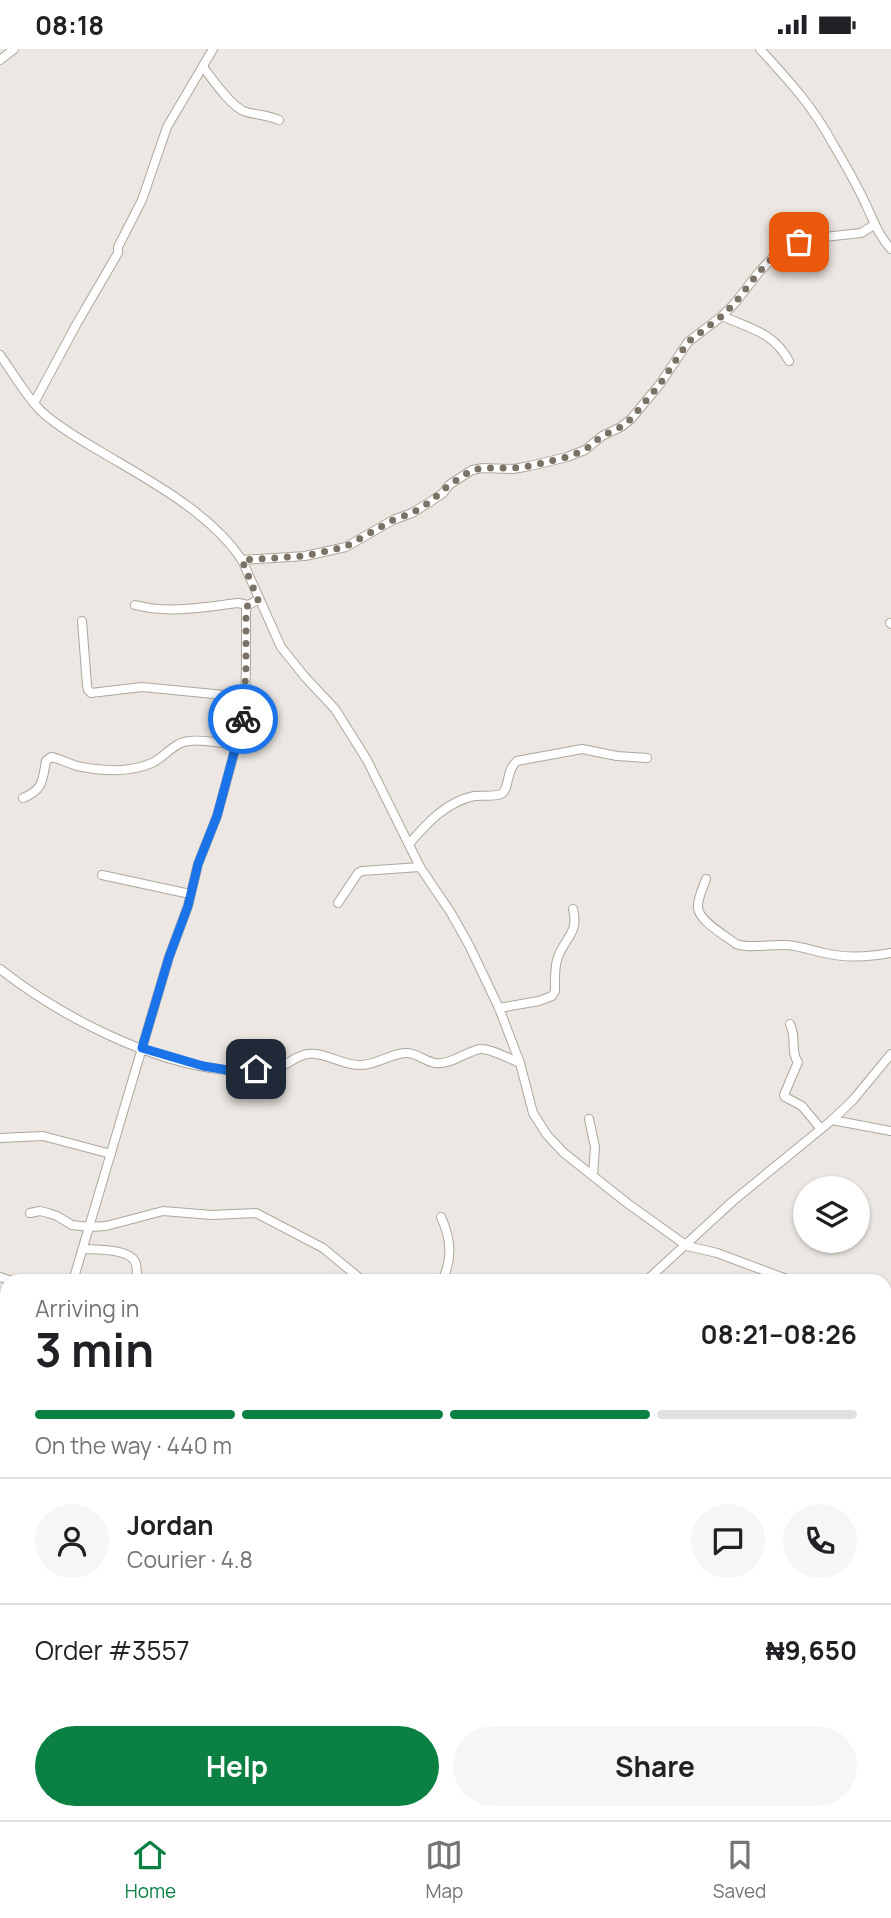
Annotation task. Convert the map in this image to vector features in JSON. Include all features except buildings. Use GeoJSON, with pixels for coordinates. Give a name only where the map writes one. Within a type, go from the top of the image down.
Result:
{"type":"FeatureCollection","features":[{"type":"Feature","properties":{"kind":"street"},"geometry":{"type":"LineString","coordinates":[[0,60],[14,49]]}},
{"type":"Feature","properties":{"kind":"street"},"geometry":{"type":"LineString","coordinates":[[34,403],[118,253],[118,247],[150,179],[167,127],[213,49]]}},
{"type":"Feature","properties":{"kind":"street"},"geometry":{"type":"LineString","coordinates":[[760,49],[809,104],[832,142],[879,235],[891,249]]}},
{"type":"Feature","properties":{"kind":"street"},"geometry":{"type":"LineString","coordinates":[[203,68],[243,111],[279,120]]}},
{"type":"Feature","properties":{"kind":"street"},"geometry":{"type":"LineString","coordinates":[[242,560],[305,556],[345,547],[393,520],[412,513],[472,470],[530,466],[585,450],[602,436],[631,419],[660,384],[688,342],[722,316],[771,259],[786,246],[815,238],[861,233],[874,225]]}},
{"type":"Feature","properties":{"kind":"street"},"geometry":{"type":"LineString","coordinates":[[722,316],[774,340],[789,361]]}},
{"type":"Feature","properties":{"kind":"street"},"geometry":{"type":"LineString","coordinates":[[0,355],[42,412],[180,501],[235,549],[281,647],[335,709],[367,760],[420,867],[451,913],[499,1008],[520,1063],[533,1113],[547,1135],[564,1153],[627,1203],[687,1246],[717,1253],[773,1274]]}},
{"type":"Feature","properties":{"kind":"street"},"geometry":{"type":"LineString","coordinates":[[135,605],[152,610],[169,610],[238,603],[248,605],[258,600]]}},
{"type":"Feature","properties":{"kind":"street"},"geometry":{"type":"LineString","coordinates":[[75,1274],[198,864],[217,816],[244,717],[245,616],[248,605]]}},
{"type":"Feature","properties":{"kind":"street"},"geometry":{"type":"LineString","coordinates":[[82,621],[87,685],[91,693],[142,687],[224,695],[245,694]]}},
{"type":"Feature","properties":{"kind":"street"},"geometry":{"type":"LineString","coordinates":[[23,798],[40,787],[46,761],[51,757],[75,765],[112,770],[150,764],[180,743],[190,741],[237,744]]}},
{"type":"Feature","properties":{"kind":"street"},"geometry":{"type":"LineString","coordinates":[[409,843],[432,818],[449,807],[471,797],[501,794],[505,790],[510,767],[517,761],[582,750],[647,758]]}},
{"type":"Feature","properties":{"kind":"street"},"geometry":{"type":"LineString","coordinates":[[338,903],[362,871],[420,867]]}},
{"type":"Feature","properties":{"kind":"street"},"geometry":{"type":"LineString","coordinates":[[102,875],[190,894]]}},
{"type":"Feature","properties":{"kind":"street"},"geometry":{"type":"LineString","coordinates":[[706,879],[698,904],[699,914],[736,944],[797,946],[845,956],[891,953]]}},
{"type":"Feature","properties":{"kind":"street"},"geometry":{"type":"LineString","coordinates":[[499,1008],[552,996],[555,991],[558,956],[575,926],[573,909]]}},
{"type":"Feature","properties":{"kind":"street"},"geometry":{"type":"LineString","coordinates":[[0,969],[74,1017],[142,1048],[181,1061],[227,1070],[278,1067],[307,1054],[326,1055],[345,1063],[359,1065],[374,1063],[393,1055],[413,1053],[434,1063],[446,1062],[482,1049],[520,1063]]}},
{"type":"Feature","properties":{"kind":"street"},"geometry":{"type":"LineString","coordinates":[[790,1024],[794,1032],[794,1054],[798,1065],[784,1095],[802,1106],[821,1129]]}},
{"type":"Feature","properties":{"kind":"street"},"geometry":{"type":"LineString","coordinates":[[655,1274],[733,1201],[832,1120],[853,1100],[891,1054]]}},
{"type":"Feature","properties":{"kind":"street"},"geometry":{"type":"LineString","coordinates":[[589,1119],[595,1147],[593,1175]]}},
{"type":"Feature","properties":{"kind":"street"},"geometry":{"type":"LineString","coordinates":[[832,1120],[891,1131]]}},
{"type":"Feature","properties":{"kind":"street"},"geometry":{"type":"LineString","coordinates":[[0,1138],[43,1136],[111,1154]]}},
{"type":"Feature","properties":{"kind":"street"},"geometry":{"type":"LineString","coordinates":[[30,1213],[48,1213],[72,1225],[89,1227],[114,1224],[163,1211],[212,1215],[257,1213],[323,1248],[355,1274]]}},
{"type":"Feature","properties":{"kind":"street"},"geometry":{"type":"LineString","coordinates":[[441,1217],[450,1245],[445,1274]]}},
{"type":"Feature","properties":{"kind":"street"},"geometry":{"type":"LineString","coordinates":[[83,1248],[127,1253],[136,1263],[137,1274]]}},
{"type":"Feature","properties":{"kind":"way so far"},"geometry":{"type":"LineString","coordinates":[[243,719],[245,616],[248,605],[258,600],[242,560],[305,556],[345,547],[393,520],[412,513],[472,470],[530,466],[585,450],[602,436],[631,419],[660,384],[688,342],[735,303],[779,251],[799,242]]}},
{"type":"Feature","properties":{"kind":"route"},"geometry":{"type":"LineString","coordinates":[[243,719],[217,816],[198,864],[188,906],[169,957],[142,1048],[203,1066],[227,1070],[256,1069]]}}]}
